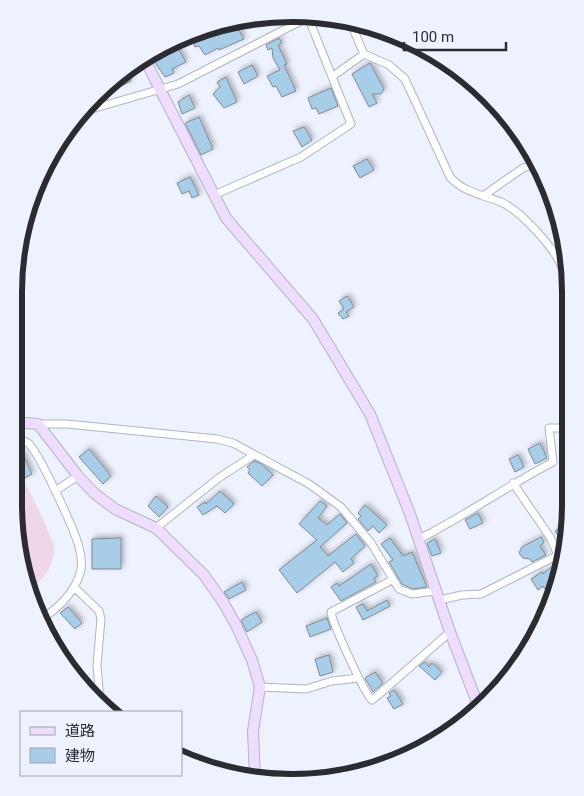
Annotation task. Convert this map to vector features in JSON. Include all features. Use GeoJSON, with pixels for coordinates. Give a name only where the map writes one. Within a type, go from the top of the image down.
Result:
{"type":"FeatureCollection","features":[{"type":"Feature","properties":{"kind":"street"},"geometry":{"type":"LineString","coordinates":[[93,110],[178,84],[299,22]]}},
{"type":"Feature","properties":{"kind":"street"},"geometry":{"type":"LineString","coordinates":[[214,195],[301,157],[351,124],[310,23]]}},
{"type":"Feature","properties":{"kind":"street"},"geometry":{"type":"LineString","coordinates":[[354,30],[364,54],[389,65],[405,79],[450,177],[460,187],[503,203],[516,211],[541,237],[560,263]]}},
{"type":"Feature","properties":{"kind":"street"},"geometry":{"type":"LineString","coordinates":[[333,76],[364,54]]}},
{"type":"Feature","properties":{"kind":"street"},"geometry":{"type":"LineString","coordinates":[[147,65],[226,218],[246,244],[301,304],[333,351],[370,414],[419,539],[450,632],[476,701]]}},
{"type":"Feature","properties":{"kind":"street"},"geometry":{"type":"LineString","coordinates":[[483,196],[522,168],[530,166]]}},
{"type":"Feature","properties":{"kind":"street"},"geometry":{"type":"LineString","coordinates":[[22,423],[67,424],[217,439],[233,443],[308,484],[340,507],[371,543],[392,580],[399,588],[412,594],[438,596],[481,594],[556,556]]}},
{"type":"Feature","properties":{"kind":"street"},"geometry":{"type":"LineString","coordinates":[[38,424],[78,476],[115,509],[156,528],[204,574],[223,602],[236,625],[260,687],[253,731],[255,771]]}},
{"type":"Feature","properties":{"kind":"street"},"geometry":{"type":"LineString","coordinates":[[419,539],[452,523],[513,483],[553,462],[549,428],[562,428]]}},
{"type":"Feature","properties":{"kind":"street"},"geometry":{"type":"LineString","coordinates":[[22,441],[29,443],[55,491],[80,552],[81,569],[74,587],[59,606],[47,615]]}},
{"type":"Feature","properties":{"kind":"street"},"geometry":{"type":"LineString","coordinates":[[156,528],[220,477],[254,454]]}},
{"type":"Feature","properties":{"kind":"street"},"geometry":{"type":"LineString","coordinates":[[55,491],[78,476]]}},
{"type":"Feature","properties":{"kind":"street"},"geometry":{"type":"LineString","coordinates":[[513,483],[557,549]]}},
{"type":"Feature","properties":{"kind":"street"},"geometry":{"type":"LineString","coordinates":[[392,580],[331,612],[358,678],[372,700],[450,632]]}},
{"type":"Feature","properties":{"kind":"street"},"geometry":{"type":"LineString","coordinates":[[74,587],[99,611],[101,620],[97,665],[99,693]]}},
{"type":"Feature","properties":{"kind":"street"},"geometry":{"type":"LineString","coordinates":[[260,687],[306,689],[332,681],[358,678]]}},
{"type":"Feature","properties":{"kind":"shaded area"},"geometry":{"type":"Polygon","coordinates":[[[22,477],[53,542],[54,548],[50,567],[35,585],[25,539],[22,477]]]}},
{"type":"Feature","properties":{"kind":"building"},"geometry":{"type":"Polygon","coordinates":[[[238,28],[244,39],[219,50],[218,48],[205,55],[199,46],[195,47],[193,41],[238,28]]]}},
{"type":"Feature","properties":{"kind":"building"},"geometry":{"type":"Polygon","coordinates":[[[279,38],[282,43],[278,45],[287,64],[284,65],[296,91],[282,97],[276,86],[273,87],[267,76],[280,70],[273,58],[272,48],[268,50],[266,45],[279,38]]]}},
{"type":"Feature","properties":{"kind":"building"},"geometry":{"type":"Polygon","coordinates":[[[178,48],[186,62],[172,69],[174,73],[165,77],[154,61],[178,48]]]}},
{"type":"Feature","properties":{"kind":"building"},"geometry":{"type":"Polygon","coordinates":[[[370,63],[384,89],[381,94],[372,94],[377,103],[369,107],[352,74],[370,63]]]}},
{"type":"Feature","properties":{"kind":"building"},"geometry":{"type":"Polygon","coordinates":[[[252,65],[258,76],[244,84],[238,72],[252,65]]]}},
{"type":"Feature","properties":{"kind":"building"},"geometry":{"type":"Polygon","coordinates":[[[129,77],[131,81],[119,87],[118,86],[129,77]]]}},
{"type":"Feature","properties":{"kind":"building"},"geometry":{"type":"Polygon","coordinates":[[[226,77],[237,102],[224,108],[213,94],[220,87],[217,82],[226,77]]]}},
{"type":"Feature","properties":{"kind":"building"},"geometry":{"type":"Polygon","coordinates":[[[331,88],[338,106],[319,114],[316,108],[312,109],[308,98],[331,88]]]}},
{"type":"Feature","properties":{"kind":"building"},"geometry":{"type":"Polygon","coordinates":[[[189,95],[195,108],[182,114],[178,102],[189,95]]]}},
{"type":"Feature","properties":{"kind":"building"},"geometry":{"type":"Polygon","coordinates":[[[199,117],[213,149],[201,155],[185,123],[199,117]]]}},
{"type":"Feature","properties":{"kind":"building"},"geometry":{"type":"Polygon","coordinates":[[[304,127],[312,140],[302,147],[293,131],[304,127]]]}},
{"type":"Feature","properties":{"kind":"building"},"geometry":{"type":"Polygon","coordinates":[[[367,159],[374,170],[360,178],[353,166],[367,159]]]}},
{"type":"Feature","properties":{"kind":"building"},"geometry":{"type":"Polygon","coordinates":[[[190,177],[199,195],[192,198],[189,191],[182,194],[177,183],[190,177]]]}},
{"type":"Feature","properties":{"kind":"building"},"geometry":{"type":"Polygon","coordinates":[[[347,296],[354,307],[346,312],[349,316],[343,319],[338,313],[344,309],[339,301],[347,296]]]}},
{"type":"Feature","properties":{"kind":"building"},"geometry":{"type":"Polygon","coordinates":[[[540,443],[547,458],[535,464],[528,449],[540,443]]]}},
{"type":"Feature","properties":{"kind":"building"},"geometry":{"type":"Polygon","coordinates":[[[89,449],[111,476],[103,484],[79,457],[89,449]]]}},
{"type":"Feature","properties":{"kind":"building"},"geometry":{"type":"Polygon","coordinates":[[[22,453],[32,474],[23,479],[22,477],[22,453]]]}},
{"type":"Feature","properties":{"kind":"building"},"geometry":{"type":"Polygon","coordinates":[[[518,455],[524,467],[515,472],[509,459],[518,455]]]}},
{"type":"Feature","properties":{"kind":"building"},"geometry":{"type":"Polygon","coordinates":[[[254,461],[260,463],[273,475],[262,486],[248,473],[250,470],[247,467],[254,461]]]}},
{"type":"Feature","properties":{"kind":"building"},"geometry":{"type":"Polygon","coordinates":[[[220,491],[234,504],[225,513],[217,506],[203,515],[197,507],[205,502],[206,504],[220,491]]]}},
{"type":"Feature","properties":{"kind":"building"},"geometry":{"type":"Polygon","coordinates":[[[156,496],[168,507],[159,517],[148,506],[156,496]]]}},
{"type":"Feature","properties":{"kind":"building"},"geometry":{"type":"Polygon","coordinates":[[[320,501],[327,506],[318,518],[327,525],[340,514],[347,523],[320,547],[328,556],[356,534],[365,546],[351,559],[354,563],[343,572],[335,562],[297,593],[279,570],[317,540],[299,524],[320,501]]]}},
{"type":"Feature","properties":{"kind":"building"},"geometry":{"type":"Polygon","coordinates":[[[365,505],[387,525],[379,533],[373,526],[368,531],[358,519],[361,516],[358,513],[365,505]]]}},
{"type":"Feature","properties":{"kind":"building"},"geometry":{"type":"Polygon","coordinates":[[[478,513],[483,523],[470,529],[465,520],[478,513]]]}},
{"type":"Feature","properties":{"kind":"building"},"geometry":{"type":"Polygon","coordinates":[[[560,527],[559,537],[555,531],[560,527]]]}},
{"type":"Feature","properties":{"kind":"building"},"geometry":{"type":"Polygon","coordinates":[[[541,537],[544,542],[540,546],[546,555],[532,562],[530,559],[523,558],[519,553],[522,547],[541,537]]]}},
{"type":"Feature","properties":{"kind":"building"},"geometry":{"type":"Polygon","coordinates":[[[121,538],[121,569],[92,569],[92,539],[121,538]]]}},
{"type":"Feature","properties":{"kind":"building"},"geometry":{"type":"Polygon","coordinates":[[[390,538],[403,556],[412,552],[427,587],[413,589],[402,584],[389,562],[393,560],[381,544],[390,538]]]}},
{"type":"Feature","properties":{"kind":"building"},"geometry":{"type":"Polygon","coordinates":[[[435,539],[441,553],[432,556],[427,543],[435,539]]]}},
{"type":"Feature","properties":{"kind":"building"},"geometry":{"type":"Polygon","coordinates":[[[371,564],[378,576],[374,578],[376,582],[341,601],[331,587],[337,583],[339,586],[371,564]]]}},
{"type":"Feature","properties":{"kind":"building"},"geometry":{"type":"Polygon","coordinates":[[[554,564],[548,587],[545,589],[543,586],[538,590],[531,579],[542,572],[543,574],[554,564]]]}},
{"type":"Feature","properties":{"kind":"building"},"geometry":{"type":"Polygon","coordinates":[[[242,582],[246,590],[229,599],[224,592],[242,582]]]}},
{"type":"Feature","properties":{"kind":"building"},"geometry":{"type":"Polygon","coordinates":[[[387,600],[390,606],[363,620],[356,607],[363,604],[367,611],[387,600]]]}},
{"type":"Feature","properties":{"kind":"building"},"geometry":{"type":"Polygon","coordinates":[[[68,607],[82,623],[75,629],[60,613],[68,607]]]}},
{"type":"Feature","properties":{"kind":"building"},"geometry":{"type":"Polygon","coordinates":[[[256,612],[262,622],[247,632],[241,620],[256,612]]]}},
{"type":"Feature","properties":{"kind":"building"},"geometry":{"type":"Polygon","coordinates":[[[327,618],[331,629],[310,637],[306,626],[327,618]]]}},
{"type":"Feature","properties":{"kind":"building"},"geometry":{"type":"Polygon","coordinates":[[[329,655],[333,672],[320,676],[315,659],[329,655]]]}},
{"type":"Feature","properties":{"kind":"building"},"geometry":{"type":"Polygon","coordinates":[[[425,662],[429,667],[432,663],[442,672],[435,680],[419,666],[425,662]]]}},
{"type":"Feature","properties":{"kind":"building"},"geometry":{"type":"Polygon","coordinates":[[[375,672],[383,683],[373,692],[365,678],[375,672]]]}},
{"type":"Feature","properties":{"kind":"building"},"geometry":{"type":"Polygon","coordinates":[[[394,690],[403,704],[394,709],[387,698],[391,696],[389,693],[394,690]]]}}]}
